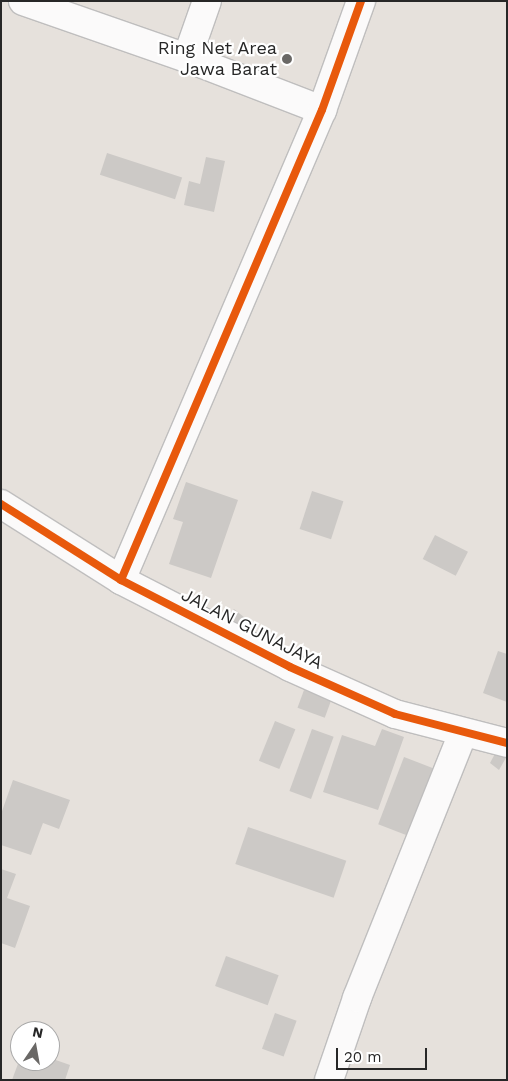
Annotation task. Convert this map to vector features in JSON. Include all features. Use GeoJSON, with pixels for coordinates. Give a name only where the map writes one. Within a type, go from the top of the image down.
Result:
{"type":"FeatureCollection","features":[{"type":"Feature","properties":{"kind":"street"},"geometry":{"type":"LineString","coordinates":[[24,1],[58,7],[322,110]]}},
{"type":"Feature","properties":{"kind":"street"},"geometry":{"type":"LineString","coordinates":[[187,58],[207,1]]}},
{"type":"Feature","properties":{"kind":"street"},"geometry":{"type":"LineString","coordinates":[[121,580],[322,110],[361,1]]}},
{"type":"Feature","properties":{"kind":"street","name":"JALAN GUNAJAYA"},"geometry":{"type":"LineString","coordinates":[[1,504],[121,580],[290,667],[394,714],[463,734],[507,743]]}},
{"type":"Feature","properties":{"kind":"street"},"geometry":{"type":"LineString","coordinates":[[329,1080],[357,998],[463,734]]}},
{"type":"Feature","properties":{"kind":"building"},"geometry":{"type":"Polygon","coordinates":[[[107,153],[182,177],[175,199],[100,175],[107,153]]]}},
{"type":"Feature","properties":{"kind":"building"},"geometry":{"type":"Polygon","coordinates":[[[206,157],[225,161],[214,212],[184,205],[189,181],[200,184],[206,157]]]}},
{"type":"Feature","properties":{"kind":"building"},"geometry":{"type":"Polygon","coordinates":[[[186,482],[238,500],[211,578],[169,564],[183,522],[173,519],[186,482]]]}},
{"type":"Feature","properties":{"kind":"building"},"geometry":{"type":"Polygon","coordinates":[[[312,491],[343,501],[331,539],[300,529],[312,491]]]}},
{"type":"Feature","properties":{"kind":"building"},"geometry":{"type":"Polygon","coordinates":[[[435,535],[468,552],[456,576],[423,559],[435,535]]]}},
{"type":"Feature","properties":{"kind":"building"},"geometry":{"type":"Polygon","coordinates":[[[234,609],[249,621],[243,628],[228,616],[234,609]]]}},
{"type":"Feature","properties":{"kind":"building"},"geometry":{"type":"Polygon","coordinates":[[[498,651],[507,654],[507,702],[483,693],[498,651]]]}},
{"type":"Feature","properties":{"kind":"building"},"geometry":{"type":"Polygon","coordinates":[[[304,690],[331,700],[325,718],[298,708],[304,690]]]}},
{"type":"Feature","properties":{"kind":"building"},"geometry":{"type":"Polygon","coordinates":[[[275,721],[295,729],[279,769],[259,761],[275,721]]]}},
{"type":"Feature","properties":{"kind":"building"},"geometry":{"type":"Polygon","coordinates":[[[312,729],[334,737],[311,799],[289,791],[312,729]]]}},
{"type":"Feature","properties":{"kind":"building"},"geometry":{"type":"Polygon","coordinates":[[[382,729],[404,737],[378,810],[323,792],[342,735],[375,746],[382,729]]]}},
{"type":"Feature","properties":{"kind":"building"},"geometry":{"type":"Polygon","coordinates":[[[497,750],[507,756],[499,770],[490,763],[497,750]]]}},
{"type":"Feature","properties":{"kind":"building"},"geometry":{"type":"Polygon","coordinates":[[[404,757],[436,769],[410,836],[378,824],[404,757]]]}},
{"type":"Feature","properties":{"kind":"building"},"geometry":{"type":"Polygon","coordinates":[[[13,780],[70,800],[59,829],[43,823],[31,855],[1,845],[1,814],[13,780]]]}},
{"type":"Feature","properties":{"kind":"building"},"geometry":{"type":"Polygon","coordinates":[[[248,827],[346,861],[334,898],[235,864],[248,827]]]}},
{"type":"Feature","properties":{"kind":"building"},"geometry":{"type":"Polygon","coordinates":[[[1,869],[16,874],[7,898],[30,906],[15,948],[1,943],[1,869]]]}},
{"type":"Feature","properties":{"kind":"building"},"geometry":{"type":"Polygon","coordinates":[[[226,956],[279,975],[268,1005],[215,986],[226,956]]]}},
{"type":"Feature","properties":{"kind":"building"},"geometry":{"type":"Polygon","coordinates":[[[275,1013],[297,1021],[284,1057],[262,1049],[275,1013]]]}},
{"type":"Feature","properties":{"kind":"building"},"geometry":{"type":"Polygon","coordinates":[[[60,1062],[70,1065],[65,1080],[12,1080],[15,1071],[60,1071],[60,1062]]]}},
{"type":"Feature","properties":{"kind":"cycle path"},"geometry":{"type":"LineString","coordinates":[[121,580],[322,110],[361,1]]}},
{"type":"Feature","properties":{"kind":"cycle path"},"geometry":{"type":"LineString","coordinates":[[1,504],[121,580],[290,667],[395,714],[507,743]]}},
{"type":"Feature","properties":{"kind":"place","name":"Ring Net Area Jawa Barat"},"geometry":{"type":"Point","coordinates":[287,59]}}]}
